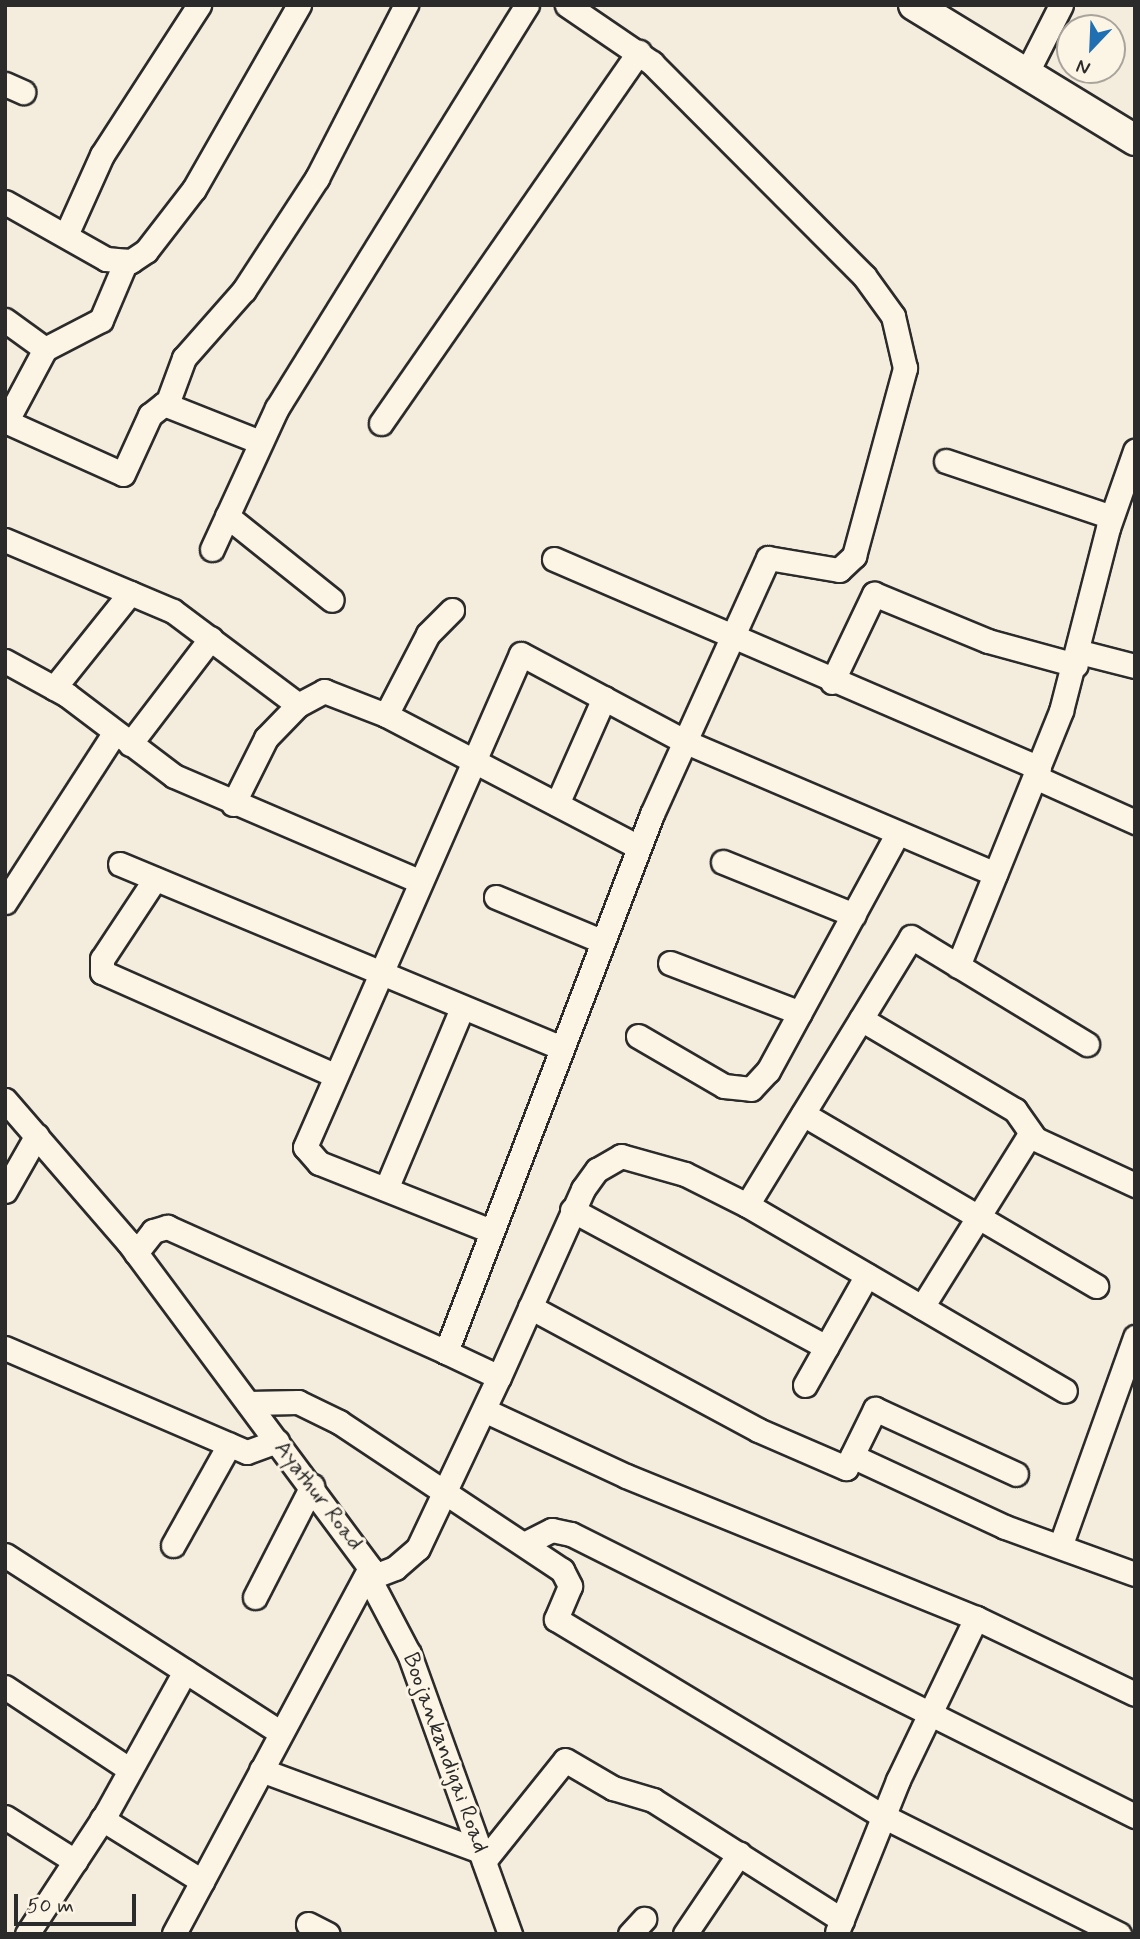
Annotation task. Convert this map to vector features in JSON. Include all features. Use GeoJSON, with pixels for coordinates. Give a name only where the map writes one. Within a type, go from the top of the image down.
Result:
{"type":"FeatureCollection","features":[{"type":"Feature","properties":{"kind":"main road"},"geometry":{"type":"LineString","coordinates":[[914,5],[1135,139]]}},
{"type":"Feature","properties":{"kind":"street"},"geometry":{"type":"LineString","coordinates":[[66,235],[102,155],[199,5]]}},
{"type":"Feature","properties":{"kind":"street"},"geometry":{"type":"LineString","coordinates":[[299,5],[169,227],[126,261],[101,320],[45,349],[6,421],[123,474],[150,415],[167,404],[184,358],[244,290],[317,178],[406,5]]}},
{"type":"Feature","properties":{"kind":"street"},"geometry":{"type":"LineString","coordinates":[[212,549],[260,442],[527,5]]}},
{"type":"Feature","properties":{"kind":"street"},"geometry":{"type":"LineString","coordinates":[[446,1352],[560,1047],[639,846],[768,558],[839,570],[854,556],[905,368],[904,342],[864,276],[639,52],[567,5]]}},
{"type":"Feature","properties":{"kind":"street"},"geometry":{"type":"LineString","coordinates":[[1026,74],[1061,5]]}},
{"type":"Feature","properties":{"kind":"street"},"geometry":{"type":"LineString","coordinates":[[381,423],[639,52]]}},
{"type":"Feature","properties":{"kind":"street"},"geometry":{"type":"LineString","coordinates":[[5,202],[106,259],[126,261]]}},
{"type":"Feature","properties":{"kind":"street"},"geometry":{"type":"LineString","coordinates":[[5,320],[45,349]]}},
{"type":"Feature","properties":{"kind":"street"},"geometry":{"type":"LineString","coordinates":[[167,404],[260,442]]}},
{"type":"Feature","properties":{"kind":"street"},"geometry":{"type":"LineString","coordinates":[[958,965],[1037,773],[1078,659],[1111,517],[1135,450]]}},
{"type":"Feature","properties":{"kind":"street"},"geometry":{"type":"LineString","coordinates":[[946,461],[1111,517]]}},
{"type":"Feature","properties":{"kind":"street"},"geometry":{"type":"LineString","coordinates":[[227,516],[332,600]]}},
{"type":"Feature","properties":{"kind":"street"},"geometry":{"type":"LineString","coordinates":[[5,540],[173,611],[298,705]]}},
{"type":"Feature","properties":{"kind":"street"},"geometry":{"type":"LineString","coordinates":[[554,559],[1037,773],[1135,822]]}},
{"type":"Feature","properties":{"kind":"street"},"geometry":{"type":"LineString","coordinates":[[54,688],[130,593]]}},
{"type":"Feature","properties":{"kind":"street"},"geometry":{"type":"LineString","coordinates":[[832,682],[874,594],[988,641],[1078,659],[1135,666]]}},
{"type":"Feature","properties":{"kind":"street"},"geometry":{"type":"LineString","coordinates":[[386,715],[428,634],[452,610]]}},
{"type":"Feature","properties":{"kind":"street"},"geometry":{"type":"LineString","coordinates":[[5,902],[122,738],[211,638]]}},
{"type":"Feature","properties":{"kind":"street"},"geometry":{"type":"LineString","coordinates":[[491,1231],[308,1156],[308,1136],[417,880],[521,654],[686,742],[995,874]]}},
{"type":"Feature","properties":{"kind":"street"},"geometry":{"type":"LineString","coordinates":[[5,661],[54,688],[174,776],[233,804],[417,880]]}},
{"type":"Feature","properties":{"kind":"street"},"geometry":{"type":"LineString","coordinates":[[233,804],[266,738],[298,705],[324,691],[386,715],[639,846]]}},
{"type":"Feature","properties":{"kind":"street"},"geometry":{"type":"LineString","coordinates":[[557,804],[604,698]]}},
{"type":"Feature","properties":{"kind":"street"},"geometry":{"type":"LineString","coordinates":[[638,1035],[724,1086],[751,1089],[800,1013],[898,833]]}},
{"type":"Feature","properties":{"kind":"street"},"geometry":{"type":"LineString","coordinates":[[723,862],[854,915]]}},
{"type":"Feature","properties":{"kind":"street"},"geometry":{"type":"LineString","coordinates":[[120,864],[377,974],[560,1047]]}},
{"type":"Feature","properties":{"kind":"street"},"geometry":{"type":"LineString","coordinates":[[155,879],[102,959],[102,972],[334,1075]]}},
{"type":"Feature","properties":{"kind":"street"},"geometry":{"type":"LineString","coordinates":[[496,897],[601,941]]}},
{"type":"Feature","properties":{"kind":"street"},"geometry":{"type":"LineString","coordinates":[[747,1205],[911,937],[1087,1044]]}},
{"type":"Feature","properties":{"kind":"street"},"geometry":{"type":"LineString","coordinates":[[670,964],[800,1013]]}},
{"type":"Feature","properties":{"kind":"street"},"geometry":{"type":"LineString","coordinates":[[386,1189],[462,1008]]}},
{"type":"Feature","properties":{"kind":"street"},"geometry":{"type":"LineString","coordinates":[[861,1019],[1015,1110],[1033,1136],[1135,1185]]}},
{"type":"Feature","properties":{"kind":"street","name":"Ayathur Road"},"geometry":{"type":"LineString","coordinates":[[5,1100],[136,1253],[312,1486],[370,1568],[369,1578],[280,1732],[175,1933]]}},
{"type":"Feature","properties":{"kind":"street"},"geometry":{"type":"LineString","coordinates":[[803,1114],[1096,1286]]}},
{"type":"Feature","properties":{"kind":"street"},"geometry":{"type":"LineString","coordinates":[[5,1191],[37,1135]]}},
{"type":"Feature","properties":{"kind":"street"},"geometry":{"type":"LineString","coordinates":[[922,1307],[1024,1139],[1033,1136]]}},
{"type":"Feature","properties":{"kind":"street"},"geometry":{"type":"LineString","coordinates":[[369,1578],[412,1554],[447,1494],[572,1210],[597,1170],[621,1156],[685,1174],[747,1205],[1065,1391]]}},
{"type":"Feature","properties":{"kind":"street"},"geometry":{"type":"LineString","coordinates":[[572,1210],[826,1347]]}},
{"type":"Feature","properties":{"kind":"street"},"geometry":{"type":"LineString","coordinates":[[136,1253],[153,1231],[167,1227],[499,1377]]}},
{"type":"Feature","properties":{"kind":"street"},"geometry":{"type":"LineString","coordinates":[[805,1385],[867,1275]]}},
{"type":"Feature","properties":{"kind":"street"},"geometry":{"type":"LineString","coordinates":[[530,1307],[795,1448],[846,1468],[874,1409],[1016,1475]]}},
{"type":"Feature","properties":{"kind":"street"},"geometry":{"type":"LineString","coordinates":[[1061,1544],[1135,1337]]}},
{"type":"Feature","properties":{"kind":"street"},"geometry":{"type":"LineString","coordinates":[[5,1348],[229,1446],[257,1452],[277,1441]]}},
{"type":"Feature","properties":{"kind":"street"},"geometry":{"type":"LineString","coordinates":[[248,1403],[276,1399],[314,1408],[524,1544],[567,1577],[568,1594],[556,1619],[883,1816],[1119,1934]]}},
{"type":"Feature","properties":{"kind":"street"},"geometry":{"type":"LineString","coordinates":[[484,1410],[625,1476],[975,1618],[1135,1694]]}},
{"type":"Feature","properties":{"kind":"street"},"geometry":{"type":"LineString","coordinates":[[173,1545],[229,1446]]}},
{"type":"Feature","properties":{"kind":"street"},"geometry":{"type":"LineString","coordinates":[[852,1456],[1005,1527],[1061,1544],[1135,1574]]}},
{"type":"Feature","properties":{"kind":"street"},"geometry":{"type":"LineString","coordinates":[[255,1597],[312,1486]]}},
{"type":"Feature","properties":{"kind":"street"},"geometry":{"type":"LineString","coordinates":[[524,1544],[552,1530],[571,1534],[1135,1816]]}},
{"type":"Feature","properties":{"kind":"street"},"geometry":{"type":"LineString","coordinates":[[5,1555],[280,1732]]}},
{"type":"Feature","properties":{"kind":"street","name":"Boojankandigai Road"},"geometry":{"type":"LineString","coordinates":[[369,1578],[409,1654],[510,1934]]}},
{"type":"Feature","properties":{"kind":"street"},"geometry":{"type":"LineString","coordinates":[[261,1770],[482,1856],[565,1760],[613,1788],[647,1796],[738,1854],[839,1927],[883,1816],[975,1618]]}},
{"type":"Feature","properties":{"kind":"street"},"geometry":{"type":"LineString","coordinates":[[27,1934],[102,1819],[185,1671]]}},
{"type":"Feature","properties":{"kind":"street"},"geometry":{"type":"LineString","coordinates":[[5,1687],[129,1769]]}},
{"type":"Feature","properties":{"kind":"street"},"geometry":{"type":"LineString","coordinates":[[5,1817],[75,1861]]}},
{"type":"Feature","properties":{"kind":"street"},"geometry":{"type":"LineString","coordinates":[[102,1819],[202,1881]]}},
{"type":"Feature","properties":{"kind":"street"},"geometry":{"type":"LineString","coordinates":[[685,1934],[738,1854]]}}]}
